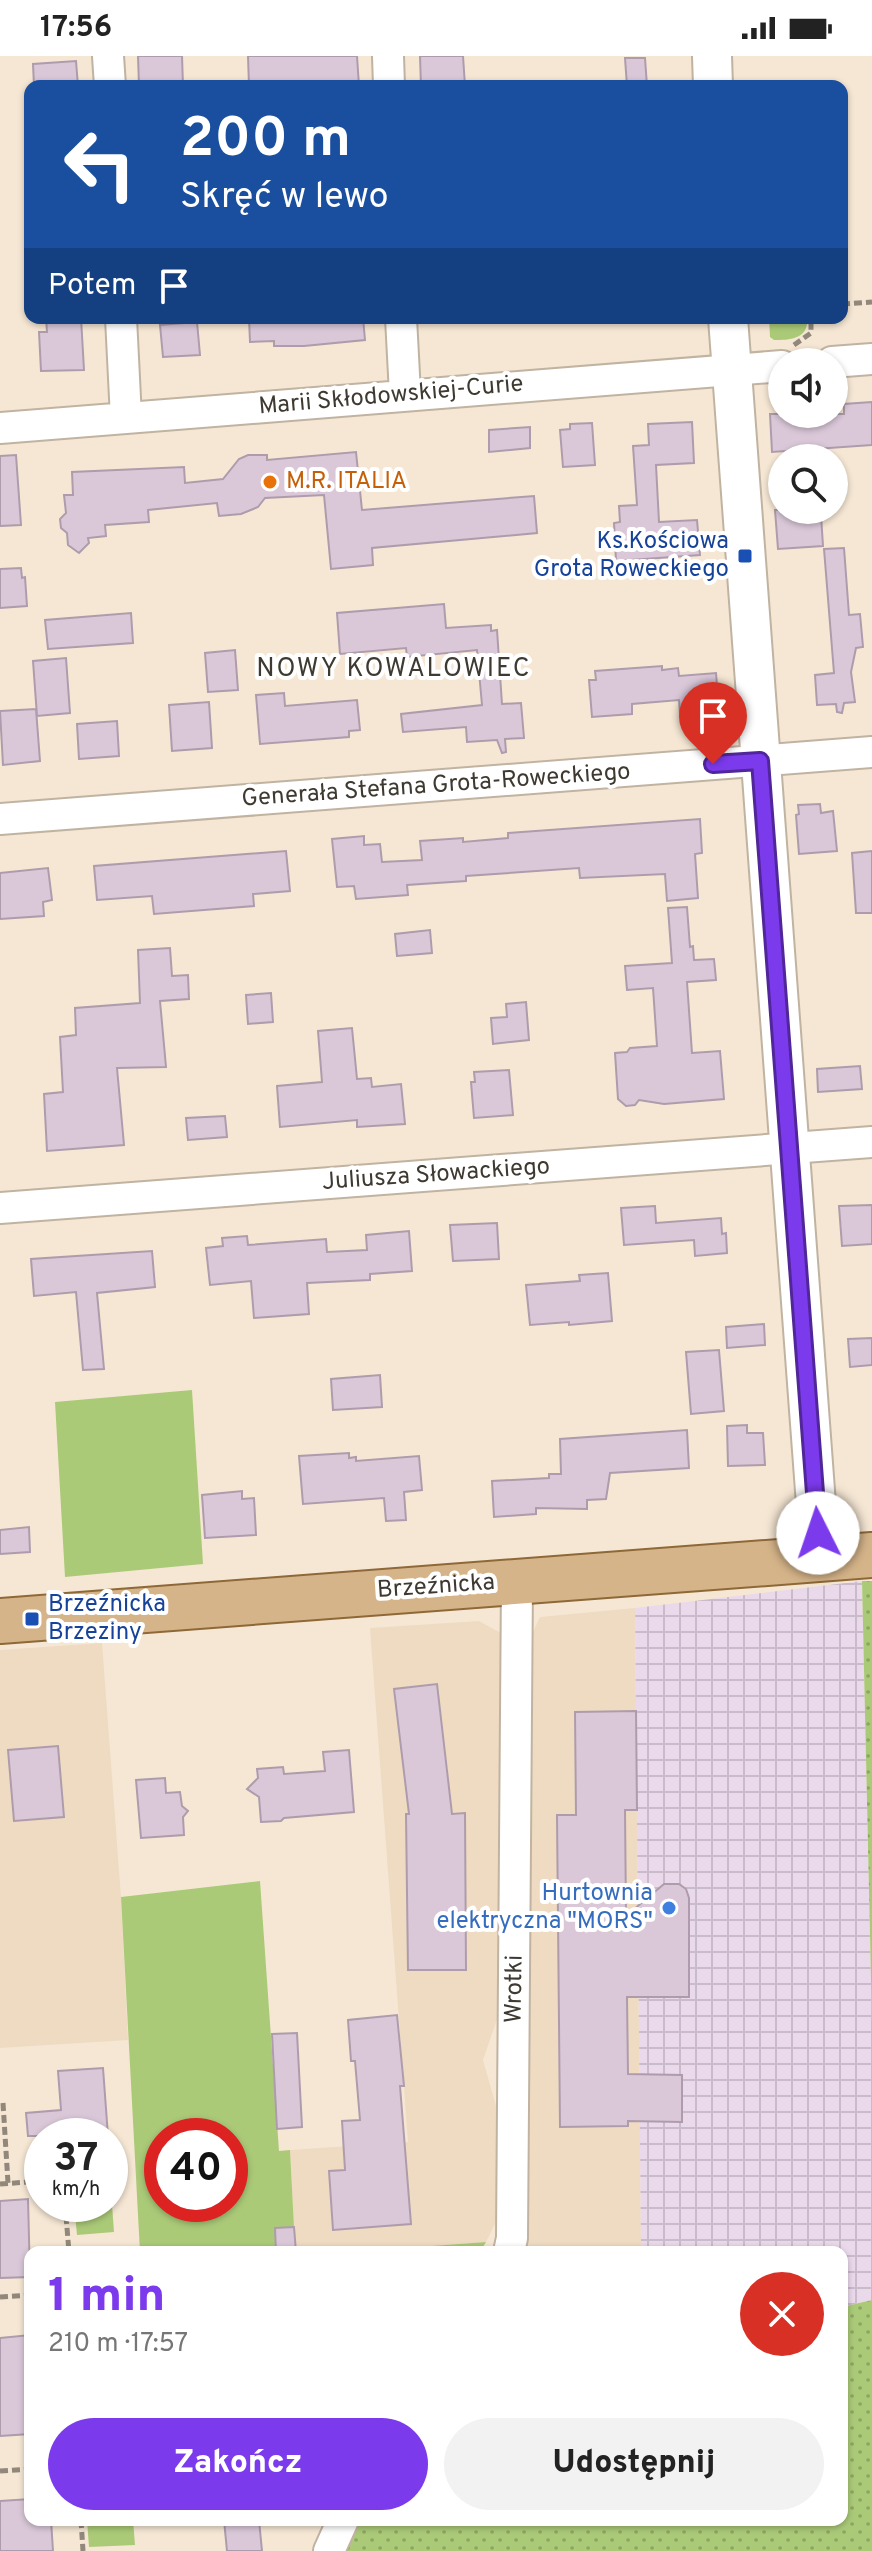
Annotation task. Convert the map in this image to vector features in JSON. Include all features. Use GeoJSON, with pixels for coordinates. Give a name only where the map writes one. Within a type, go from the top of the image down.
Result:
{"type":"FeatureCollection","features":[{"type":"Feature","properties":{"kind":"main road","name":"Brzeźnicka"},"geometry":{"type":"LineString","coordinates":[[0,1621],[872,1555]]}},
{"type":"Feature","properties":{"kind":"street"},"geometry":{"type":"LineString","coordinates":[[108,56],[110,80]]}},
{"type":"Feature","properties":{"kind":"street"},"geometry":{"type":"LineString","coordinates":[[388,56],[389,80]]}},
{"type":"Feature","properties":{"kind":"street"},"geometry":{"type":"LineString","coordinates":[[712,56],[713,80]]}},
{"type":"Feature","properties":{"kind":"street"},"geometry":{"type":"LineString","coordinates":[[121,324],[126,418]]}},
{"type":"Feature","properties":{"kind":"street"},"geometry":{"type":"LineString","coordinates":[[401,324],[405,394]]}},
{"type":"Feature","properties":{"kind":"street"},"geometry":{"type":"LineString","coordinates":[[728,324],[820,1558]]}},
{"type":"Feature","properties":{"kind":"street"},"geometry":{"type":"LineString","coordinates":[[848,361],[872,359]]}},
{"type":"Feature","properties":{"kind":"street","name":"Marii Skłodowskiej-Curie"},"geometry":{"type":"LineString","coordinates":[[0,428],[731,370],[768,360]]}},
{"type":"Feature","properties":{"kind":"street","name":"Generała Stefana Grota-Roweckiego"},"geometry":{"type":"LineString","coordinates":[[0,819],[872,752]]}},
{"type":"Feature","properties":{"kind":"street","name":"Juliusza Słowackiego"},"geometry":{"type":"LineString","coordinates":[[0,1208],[872,1142]]}},
{"type":"Feature","properties":{"kind":"street","name":"Wrotki"},"geometry":{"type":"LineString","coordinates":[[510,2246],[517,1581]]}},
{"type":"Feature","properties":{"kind":"street"},"geometry":{"type":"LineString","coordinates":[[329,2551],[340,2526]]}},
{"type":"Feature","properties":{"kind":"path"},"geometry":{"type":"LineString","coordinates":[[848,304],[872,302]]}},
{"type":"Feature","properties":{"kind":"path"},"geometry":{"type":"LineString","coordinates":[[791,348],[811,333],[811,324]]}},
{"type":"Feature","properties":{"kind":"path"},"geometry":{"type":"LineString","coordinates":[[3,2103],[8,2183]]}},
{"type":"Feature","properties":{"kind":"path"},"geometry":{"type":"LineString","coordinates":[[0,2184],[24,2182]]}},
{"type":"Feature","properties":{"kind":"path"},"geometry":{"type":"LineString","coordinates":[[66,2222],[68,2246]]}},
{"type":"Feature","properties":{"kind":"path"},"geometry":{"type":"LineString","coordinates":[[0,2297],[24,2295]]}},
{"type":"Feature","properties":{"kind":"path"},"geometry":{"type":"LineString","coordinates":[[0,2471],[24,2469]]}},
{"type":"Feature","properties":{"kind":"path"},"geometry":{"type":"LineString","coordinates":[[81,2526],[83,2551]]}},
{"type":"Feature","properties":{"kind":"shaded area"},"geometry":{"type":"Polygon","coordinates":[[[862,1581],[872,2022],[872,2300],[848,2306],[848,2246],[641,2246],[635,1608],[862,1581]]]}},
{"type":"Feature","properties":{"kind":"shaded area"},"geometry":{"type":"Polygon","coordinates":[[[635,1608],[641,2246],[523,2246],[524,1651],[540,1617],[635,1608]]]}},
{"type":"Feature","properties":{"kind":"shaded area"},"geometry":{"type":"Polygon","coordinates":[[[479,1621],[510,1638],[505,1996],[483,2060],[502,2127],[499,2216],[486,2242],[432,2246],[276,2246],[275,2228],[294,2227],[290,2150],[408,2142],[370,1628],[479,1621]]]}},
{"type":"Feature","properties":{"kind":"shaded area"},"geometry":{"type":"Polygon","coordinates":[[[102,1643],[128,2040],[0,2048],[0,1650],[102,1643]]]}},
{"type":"Feature","properties":{"kind":"green space"},"geometry":{"type":"Polygon","coordinates":[[[769,324],[807,324],[797,337],[774,340],[770,337],[769,324]]]}},
{"type":"Feature","properties":{"kind":"green space"},"geometry":{"type":"Polygon","coordinates":[[[192,1390],[203,1564],[65,1577],[55,1402],[192,1390]]]}},
{"type":"Feature","properties":{"kind":"green space"},"geometry":{"type":"Polygon","coordinates":[[[862,1581],[872,1581],[872,2022],[862,1581]]]}},
{"type":"Feature","properties":{"kind":"green space"},"geometry":{"type":"Polygon","coordinates":[[[260,1881],[279,2151],[290,2150],[294,2227],[275,2228],[276,2246],[140,2246],[121,1897],[260,1881]]]}},
{"type":"Feature","properties":{"kind":"green space"},"geometry":{"type":"Polygon","coordinates":[[[76,2222],[113,2222],[114,2232],[77,2235],[76,2222]]]}},
{"type":"Feature","properties":{"kind":"green space"},"geometry":{"type":"Polygon","coordinates":[[[486,2242],[484,2246],[432,2246],[486,2242]]]}},
{"type":"Feature","properties":{"kind":"green space"},"geometry":{"type":"Polygon","coordinates":[[[872,2300],[872,2551],[340,2551],[352,2526],[848,2526],[848,2306],[872,2300]]]}},
{"type":"Feature","properties":{"kind":"green space"},"geometry":{"type":"Polygon","coordinates":[[[87,2526],[133,2526],[135,2545],[89,2547],[87,2526]]]}},
{"type":"Feature","properties":{"kind":"building"},"geometry":{"type":"Polygon","coordinates":[[[138,56],[182,56],[183,80],[139,80],[138,56]]]}},
{"type":"Feature","properties":{"kind":"building"},"geometry":{"type":"Polygon","coordinates":[[[248,56],[357,56],[359,80],[249,80],[248,56]]]}},
{"type":"Feature","properties":{"kind":"building"},"geometry":{"type":"Polygon","coordinates":[[[420,56],[463,56],[465,80],[421,80],[420,56]]]}},
{"type":"Feature","properties":{"kind":"building"},"geometry":{"type":"Polygon","coordinates":[[[625,58],[645,58],[647,80],[627,80],[625,58]]]}},
{"type":"Feature","properties":{"kind":"building"},"geometry":{"type":"Polygon","coordinates":[[[76,61],[78,80],[34,80],[33,64],[76,61]]]}},
{"type":"Feature","properties":{"kind":"building"},"geometry":{"type":"Polygon","coordinates":[[[46,324],[81,324],[84,370],[41,371],[39,332],[47,332],[46,324]]]}},
{"type":"Feature","properties":{"kind":"building"},"geometry":{"type":"Polygon","coordinates":[[[197,324],[200,355],[163,357],[160,325],[197,324]]]}},
{"type":"Feature","properties":{"kind":"building"},"geometry":{"type":"Polygon","coordinates":[[[249,324],[364,324],[365,340],[304,346],[274,346],[274,341],[250,342],[249,324]]]}},
{"type":"Feature","properties":{"kind":"building"},"geometry":{"type":"Polygon","coordinates":[[[872,402],[872,445],[772,444],[771,428],[848,428],[848,404],[872,402]]]}},
{"type":"Feature","properties":{"kind":"building"},"geometry":{"type":"Polygon","coordinates":[[[692,422],[694,463],[656,465],[659,522],[697,520],[700,555],[616,561],[614,523],[620,522],[619,506],[637,505],[633,446],[649,445],[648,424],[692,422]]]}},
{"type":"Feature","properties":{"kind":"building"},"geometry":{"type":"Polygon","coordinates":[[[592,423],[595,465],[563,467],[560,430],[570,429],[570,424],[592,423]]]}},
{"type":"Feature","properties":{"kind":"building"},"geometry":{"type":"Polygon","coordinates":[[[530,427],[530,448],[489,452],[489,430],[530,427]]]}},
{"type":"Feature","properties":{"kind":"building"},"geometry":{"type":"Polygon","coordinates":[[[356,452],[362,510],[534,496],[537,533],[372,548],[373,565],[331,569],[324,495],[265,498],[258,507],[241,514],[219,516],[217,503],[148,510],[149,522],[105,525],[106,536],[88,538],[89,543],[79,553],[68,545],[67,533],[61,528],[60,519],[66,513],[64,495],[73,495],[72,472],[184,467],[185,483],[223,479],[239,459],[248,455],[267,455],[267,460],[356,452]]]}},
{"type":"Feature","properties":{"kind":"building"},"geometry":{"type":"Polygon","coordinates":[[[16,455],[21,525],[0,526],[0,456],[16,455]]]}},
{"type":"Feature","properties":{"kind":"building"},"geometry":{"type":"Polygon","coordinates":[[[776,524],[822,524],[823,546],[778,549],[776,524]]]}},
{"type":"Feature","properties":{"kind":"building"},"geometry":{"type":"Polygon","coordinates":[[[844,548],[849,615],[860,614],[863,647],[856,648],[851,672],[855,702],[844,703],[842,713],[837,712],[836,704],[817,705],[815,675],[834,673],[824,549],[844,548]]]}},
{"type":"Feature","properties":{"kind":"building"},"geometry":{"type":"Polygon","coordinates":[[[21,568],[22,578],[25,577],[27,606],[0,608],[0,569],[21,568]]]}},
{"type":"Feature","properties":{"kind":"building"},"geometry":{"type":"Polygon","coordinates":[[[444,604],[446,628],[491,625],[491,631],[497,630],[502,704],[521,703],[524,738],[505,739],[506,752],[502,753],[497,740],[467,742],[466,727],[403,732],[401,714],[482,705],[477,650],[407,657],[406,648],[340,654],[337,613],[444,604]]]}},
{"type":"Feature","properties":{"kind":"building"},"geometry":{"type":"Polygon","coordinates":[[[131,613],[133,643],[48,649],[45,620],[131,613]]]}},
{"type":"Feature","properties":{"kind":"building"},"geometry":{"type":"Polygon","coordinates":[[[235,650],[238,690],[208,692],[205,653],[235,650]]]}},
{"type":"Feature","properties":{"kind":"building"},"geometry":{"type":"Polygon","coordinates":[[[66,658],[70,713],[37,716],[33,661],[66,658]]]}},
{"type":"Feature","properties":{"kind":"building"},"geometry":{"type":"Polygon","coordinates":[[[662,666],[662,670],[678,668],[679,676],[716,673],[719,710],[680,713],[679,700],[632,704],[632,714],[592,717],[589,680],[596,680],[595,671],[662,666]]]}},
{"type":"Feature","properties":{"kind":"building"},"geometry":{"type":"Polygon","coordinates":[[[284,693],[285,706],[357,700],[360,730],[349,731],[349,737],[260,744],[256,695],[284,693]]]}},
{"type":"Feature","properties":{"kind":"building"},"geometry":{"type":"Polygon","coordinates":[[[209,702],[212,748],[172,751],[169,705],[209,702]]]}},
{"type":"Feature","properties":{"kind":"building"},"geometry":{"type":"Polygon","coordinates":[[[36,709],[40,761],[3,765],[0,711],[36,709]]]}},
{"type":"Feature","properties":{"kind":"building"},"geometry":{"type":"Polygon","coordinates":[[[117,721],[119,756],[79,759],[77,724],[117,721]]]}},
{"type":"Feature","properties":{"kind":"building"},"geometry":{"type":"Polygon","coordinates":[[[820,804],[821,813],[833,811],[837,851],[799,854],[798,805],[820,804]]]}},
{"type":"Feature","properties":{"kind":"building"},"geometry":{"type":"Polygon","coordinates":[[[700,819],[702,853],[695,854],[698,898],[667,901],[665,874],[580,878],[579,868],[466,876],[466,881],[407,885],[408,895],[356,899],[354,886],[337,887],[332,839],[364,836],[364,845],[380,844],[382,862],[422,860],[420,841],[463,838],[463,842],[508,838],[508,833],[700,819]]]}},
{"type":"Feature","properties":{"kind":"building"},"geometry":{"type":"Polygon","coordinates":[[[286,851],[290,891],[253,894],[254,906],[154,914],[152,896],[97,900],[94,866],[286,851]]]}},
{"type":"Feature","properties":{"kind":"building"},"geometry":{"type":"Polygon","coordinates":[[[872,851],[872,913],[856,913],[852,853],[872,851]]]}},
{"type":"Feature","properties":{"kind":"building"},"geometry":{"type":"Polygon","coordinates":[[[48,868],[52,900],[43,902],[44,916],[0,919],[0,873],[48,868]]]}},
{"type":"Feature","properties":{"kind":"building"},"geometry":{"type":"Polygon","coordinates":[[[687,907],[694,960],[714,959],[716,980],[687,982],[692,1053],[720,1051],[724,1099],[664,1104],[639,1100],[635,1105],[626,1106],[618,1099],[615,1053],[627,1052],[630,1048],[657,1046],[653,988],[627,990],[625,966],[672,963],[668,908],[687,907]]]}},
{"type":"Feature","properties":{"kind":"building"},"geometry":{"type":"Polygon","coordinates":[[[430,930],[432,953],[397,956],[395,934],[430,930]]]}},
{"type":"Feature","properties":{"kind":"building"},"geometry":{"type":"Polygon","coordinates":[[[170,948],[172,976],[188,975],[189,999],[160,1001],[166,1067],[117,1068],[124,1145],[47,1151],[44,1094],[63,1092],[60,1037],[76,1035],[75,1008],[140,1003],[138,950],[170,948]]]}},
{"type":"Feature","properties":{"kind":"building"},"geometry":{"type":"Polygon","coordinates":[[[271,993],[273,1022],[248,1024],[246,995],[271,993]]]}},
{"type":"Feature","properties":{"kind":"building"},"geometry":{"type":"Polygon","coordinates":[[[526,1002],[529,1040],[493,1044],[491,1018],[507,1017],[506,1004],[526,1002]]]}},
{"type":"Feature","properties":{"kind":"building"},"geometry":{"type":"Polygon","coordinates":[[[352,1028],[357,1079],[371,1078],[372,1087],[401,1084],[405,1124],[357,1127],[357,1120],[280,1127],[277,1086],[322,1082],[318,1031],[352,1028]]]}},
{"type":"Feature","properties":{"kind":"building"},"geometry":{"type":"Polygon","coordinates":[[[860,1066],[862,1089],[818,1092],[817,1069],[860,1066]]]}},
{"type":"Feature","properties":{"kind":"building"},"geometry":{"type":"Polygon","coordinates":[[[509,1070],[513,1115],[474,1118],[471,1082],[475,1082],[474,1072],[509,1070]]]}},
{"type":"Feature","properties":{"kind":"building"},"geometry":{"type":"Polygon","coordinates":[[[225,1116],[227,1137],[188,1140],[186,1118],[225,1116]]]}},
{"type":"Feature","properties":{"kind":"building"},"geometry":{"type":"Polygon","coordinates":[[[872,1205],[872,1244],[842,1246],[839,1206],[872,1205]]]}},
{"type":"Feature","properties":{"kind":"building"},"geometry":{"type":"Polygon","coordinates":[[[655,1206],[656,1223],[721,1218],[727,1253],[695,1256],[694,1240],[624,1245],[621,1208],[655,1206]]]}},
{"type":"Feature","properties":{"kind":"building"},"geometry":{"type":"Polygon","coordinates":[[[497,1223],[499,1259],[453,1261],[450,1225],[497,1223]]]}},
{"type":"Feature","properties":{"kind":"building"},"geometry":{"type":"Polygon","coordinates":[[[409,1231],[412,1271],[370,1274],[370,1280],[307,1283],[309,1314],[254,1318],[251,1281],[210,1285],[206,1248],[223,1246],[222,1238],[247,1236],[248,1245],[326,1239],[327,1252],[367,1250],[366,1235],[409,1231]]]}},
{"type":"Feature","properties":{"kind":"building"},"geometry":{"type":"Polygon","coordinates":[[[152,1251],[155,1287],[97,1293],[104,1369],[83,1370],[76,1292],[34,1296],[31,1259],[152,1251]]]}},
{"type":"Feature","properties":{"kind":"building"},"geometry":{"type":"Polygon","coordinates":[[[608,1273],[612,1321],[530,1325],[526,1285],[580,1281],[579,1275],[608,1273]]]}},
{"type":"Feature","properties":{"kind":"building"},"geometry":{"type":"Polygon","coordinates":[[[764,1324],[765,1345],[727,1348],[726,1327],[764,1324]]]}},
{"type":"Feature","properties":{"kind":"building"},"geometry":{"type":"Polygon","coordinates":[[[872,1338],[872,1365],[850,1367],[848,1339],[872,1338]]]}},
{"type":"Feature","properties":{"kind":"building"},"geometry":{"type":"Polygon","coordinates":[[[719,1350],[724,1411],[691,1414],[686,1352],[719,1350]]]}},
{"type":"Feature","properties":{"kind":"building"},"geometry":{"type":"Polygon","coordinates":[[[380,1375],[382,1407],[333,1410],[331,1379],[380,1375]]]}},
{"type":"Feature","properties":{"kind":"building"},"geometry":{"type":"Polygon","coordinates":[[[747,1425],[747,1433],[763,1433],[765,1465],[728,1466],[727,1426],[747,1425]]]}},
{"type":"Feature","properties":{"kind":"building"},"geometry":{"type":"Polygon","coordinates":[[[687,1430],[689,1468],[610,1473],[606,1499],[587,1500],[587,1509],[536,1508],[536,1514],[494,1517],[492,1481],[549,1478],[549,1474],[561,1474],[560,1439],[687,1430]]]}},
{"type":"Feature","properties":{"kind":"building"},"geometry":{"type":"Polygon","coordinates":[[[349,1453],[349,1458],[356,1457],[356,1461],[419,1456],[422,1490],[404,1492],[406,1520],[386,1521],[384,1498],[303,1504],[299,1456],[349,1453]]]}},
{"type":"Feature","properties":{"kind":"building"},"geometry":{"type":"Polygon","coordinates":[[[242,1491],[242,1499],[254,1498],[256,1535],[205,1538],[202,1495],[242,1491]]]}},
{"type":"Feature","properties":{"kind":"building"},"geometry":{"type":"Polygon","coordinates":[[[29,1527],[30,1552],[0,1554],[0,1530],[29,1527]]]}},
{"type":"Feature","properties":{"kind":"building"},"geometry":{"type":"Polygon","coordinates":[[[437,1684],[452,1814],[465,1813],[466,1970],[408,1970],[406,1814],[409,1814],[394,1689],[437,1684]]]}},
{"type":"Feature","properties":{"kind":"building"},"geometry":{"type":"Polygon","coordinates":[[[636,1711],[637,1810],[625,1810],[626,1916],[664,1884],[679,1884],[686,1889],[689,1898],[689,1997],[627,1997],[628,2074],[682,2075],[682,2122],[628,2121],[628,2126],[560,2127],[557,1815],[576,1815],[575,1712],[636,1711]]]}},
{"type":"Feature","properties":{"kind":"building"},"geometry":{"type":"Polygon","coordinates":[[[58,1746],[64,1817],[14,1821],[8,1750],[58,1746]]]}},
{"type":"Feature","properties":{"kind":"building"},"geometry":{"type":"Polygon","coordinates":[[[349,1750],[354,1812],[261,1822],[259,1797],[247,1789],[258,1778],[257,1769],[283,1767],[284,1774],[325,1771],[323,1752],[349,1750]]]}},
{"type":"Feature","properties":{"kind":"building"},"geometry":{"type":"Polygon","coordinates":[[[165,1778],[166,1793],[180,1792],[182,1806],[188,1811],[183,1817],[184,1835],[141,1838],[136,1780],[165,1778]]]}},
{"type":"Feature","properties":{"kind":"building"},"geometry":{"type":"Polygon","coordinates":[[[397,2015],[411,2224],[333,2230],[329,2171],[345,2170],[342,2121],[360,2120],[348,2020],[397,2015]]]}},
{"type":"Feature","properties":{"kind":"building"},"geometry":{"type":"Polygon","coordinates":[[[297,2033],[302,2127],[277,2129],[272,2034],[297,2033]]]}},
{"type":"Feature","properties":{"kind":"building"},"geometry":{"type":"Polygon","coordinates":[[[103,2068],[107,2118],[26,2118],[26,2113],[61,2110],[58,2071],[103,2068]]]}},
{"type":"Feature","properties":{"kind":"building"},"geometry":{"type":"Polygon","coordinates":[[[24,2199],[24,2222],[29,2222],[29,2246],[24,2246],[24,2277],[0,2278],[0,2201],[24,2199]]]}},
{"type":"Feature","properties":{"kind":"building"},"geometry":{"type":"Polygon","coordinates":[[[294,2227],[296,2246],[276,2246],[275,2228],[294,2227]]]}},
{"type":"Feature","properties":{"kind":"building"},"geometry":{"type":"Polygon","coordinates":[[[24,2336],[24,2434],[0,2436],[0,2338],[24,2336]]]}},
{"type":"Feature","properties":{"kind":"building"},"geometry":{"type":"Polygon","coordinates":[[[24,2499],[24,2526],[51,2526],[53,2551],[0,2551],[0,2501],[24,2499]]]}},
{"type":"Feature","properties":{"kind":"building"},"geometry":{"type":"Polygon","coordinates":[[[225,2526],[260,2526],[262,2551],[227,2551],[225,2526]]]}},
{"type":"Feature","properties":{"kind":"place","name":"M.R. ITALIA"},"geometry":{"type":"Point","coordinates":[270,482]}},
{"type":"Feature","properties":{"kind":"place","name":"Ks.Kościowa Grota Roweckiego"},"geometry":{"type":"Point","coordinates":[745,556]}},
{"type":"Feature","properties":{"kind":"place","name":"Brzeźnicka Brzeziny"},"geometry":{"type":"Point","coordinates":[32,1619]}},
{"type":"Feature","properties":{"kind":"place","name":"Hurtownia elektryczna \"MORS\""},"geometry":{"type":"Point","coordinates":[669,1908]}},
{"type":"Feature","properties":{"kind":"district","name":"NOWY KOWALOWIEC"},"geometry":{"type":"Point","coordinates":[394,669]}},
{"type":"Feature","properties":{"kind":"route"},"geometry":{"type":"LineString","coordinates":[[713,764],[760,761],[818,1533]]}}]}
